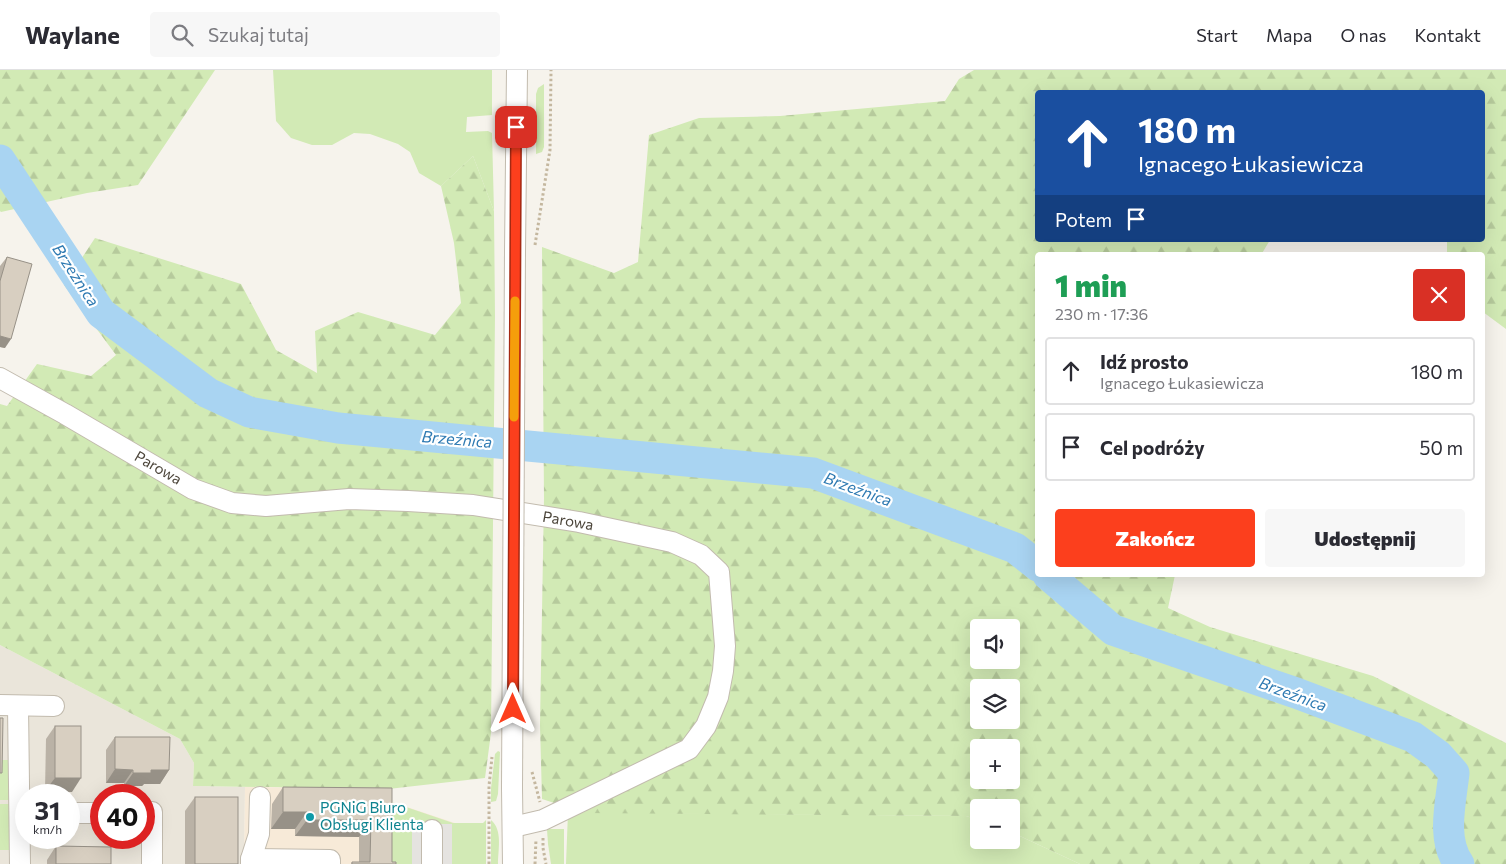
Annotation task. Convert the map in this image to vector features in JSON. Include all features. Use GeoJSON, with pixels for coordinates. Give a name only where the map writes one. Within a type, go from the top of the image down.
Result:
{"type":"FeatureCollection","features":[{"type":"Feature","properties":{"kind":"street"},"geometry":{"type":"LineString","coordinates":[[513,864],[512,788],[525,251],[517,70]]}},
{"type":"Feature","properties":{"kind":"street","name":"Parowa"},"geometry":{"type":"LineString","coordinates":[[0,378],[193,489],[232,503],[266,506],[349,499],[473,506],[579,522],[672,542],[701,555],[719,572],[725,646],[718,697],[706,726],[689,749],[513,826]]}},
{"type":"Feature","properties":{"kind":"street"},"geometry":{"type":"LineString","coordinates":[[19,784],[9,706],[54,706]]}},
{"type":"Feature","properties":{"kind":"street"},"geometry":{"type":"LineString","coordinates":[[260,796],[259,834],[251,861],[330,860],[330,864]]}},
{"type":"Feature","properties":{"kind":"street"},"geometry":{"type":"LineString","coordinates":[[432,830],[432,864]]}},
{"type":"Feature","properties":{"kind":"street"},"geometry":{"type":"LineString","coordinates":[[20,864],[21,849]]}},
{"type":"Feature","properties":{"kind":"street"},"geometry":{"type":"LineString","coordinates":[[152,849],[152,864]]}},
{"type":"Feature","properties":{"kind":"path"},"geometry":{"type":"LineString","coordinates":[[525,251],[550,150],[551,70]]}},
{"type":"Feature","properties":{"kind":"path"},"geometry":{"type":"LineString","coordinates":[[489,864],[489,786],[493,750]]}},
{"type":"Feature","properties":{"kind":"path"},"geometry":{"type":"LineString","coordinates":[[531,768],[542,814],[543,848],[546,864]]}},
{"type":"Feature","properties":{"kind":"shaded area"},"geometry":{"type":"Polygon","coordinates":[[[0,645],[180,739],[194,763],[193,786],[245,787],[244,864],[0,864],[0,645]]]}},
{"type":"Feature","properties":{"kind":"shaded area"},"geometry":{"type":"Polygon","coordinates":[[[245,787],[337,788],[362,792],[461,825],[461,864],[244,864],[245,787]]]}},
{"type":"Feature","properties":{"kind":"shaded area"},"geometry":{"type":"Polygon","coordinates":[[[412,824],[452,824],[452,864],[412,864],[412,824]]]}},
{"type":"Feature","properties":{"kind":"green space"},"geometry":{"type":"Polygon","coordinates":[[[0,70],[215,70],[138,185],[87,193],[1,212],[0,70]]]}},
{"type":"Feature","properties":{"kind":"green space"},"geometry":{"type":"Polygon","coordinates":[[[273,70],[492,70],[492,115],[467,117],[466,132],[488,131],[492,133],[494,211],[473,156],[441,186],[419,173],[410,152],[398,144],[370,134],[354,133],[332,145],[312,145],[291,138],[276,121],[273,70]]]}},
{"type":"Feature","properties":{"kind":"green space"},"geometry":{"type":"Polygon","coordinates":[[[974,70],[1506,70],[1506,329],[1485,313],[1485,252],[1447,252],[1447,242],[1485,242],[1485,90],[1035,90],[1035,242],[1269,242],[1263,252],[1035,252],[1035,577],[1175,577],[1168,608],[1210,627],[1373,676],[1506,743],[1506,864],[1080,864],[1020,836],[1020,799],[970,799],[970,817],[585,813],[542,799],[540,725],[544,498],[542,247],[614,273],[638,262],[649,135],[699,118],[780,116],[945,101],[959,79],[974,70]]]}},
{"type":"Feature","properties":{"kind":"green space"},"geometry":{"type":"Polygon","coordinates":[[[544,84],[544,147],[542,152],[536,154],[536,94],[538,88],[544,84]]]}},
{"type":"Feature","properties":{"kind":"green space"},"geometry":{"type":"Polygon","coordinates":[[[473,156],[494,211],[495,315],[491,733],[485,778],[362,792],[337,788],[193,786],[194,763],[180,739],[0,645],[0,404],[7,406],[37,364],[91,376],[116,355],[64,285],[95,238],[241,284],[276,350],[317,373],[315,331],[358,312],[435,335],[461,303],[454,243],[441,186],[473,156]]]}},
{"type":"Feature","properties":{"kind":"green space"},"geometry":{"type":"Polygon","coordinates":[[[498,751],[500,752],[498,794],[496,801],[491,802],[495,754],[498,751]]]}},
{"type":"Feature","properties":{"kind":"green space"},"geometry":{"type":"Polygon","coordinates":[[[0,760],[9,760],[9,800],[0,800],[0,760]]]}},
{"type":"Feature","properties":{"kind":"green space"},"geometry":{"type":"Polygon","coordinates":[[[362,792],[453,823],[483,823],[486,820],[486,864],[452,864],[452,824],[412,825],[412,864],[380,864],[362,792]]]}},
{"type":"Feature","properties":{"kind":"green space"},"geometry":{"type":"Polygon","coordinates":[[[0,804],[9,804],[9,850],[0,850],[0,804]]]}},
{"type":"Feature","properties":{"kind":"green space"},"geometry":{"type":"Polygon","coordinates":[[[568,812],[966,816],[970,817],[970,849],[1020,849],[1020,836],[1080,864],[566,864],[568,812]]]}},
{"type":"Feature","properties":{"kind":"green space"},"geometry":{"type":"Polygon","coordinates":[[[491,820],[495,824],[498,835],[498,864],[491,864],[491,820]]]}},
{"type":"Feature","properties":{"kind":"green space"},"geometry":{"type":"Polygon","coordinates":[[[547,829],[564,829],[564,864],[551,864],[547,829]]]}},
{"type":"Feature","properties":{"kind":"building"},"geometry":{"type":"Polygon","coordinates":[[[7,257],[32,264],[11,339],[0,336],[0,281],[7,257]]]}},
{"type":"Feature","properties":{"kind":"building"},"geometry":{"type":"Polygon","coordinates":[[[0,718],[3,718],[2,773],[0,773],[0,718]]]}},
{"type":"Feature","properties":{"kind":"building"},"geometry":{"type":"Polygon","coordinates":[[[55,726],[81,726],[81,778],[55,778],[55,726]]]}},
{"type":"Feature","properties":{"kind":"building"},"geometry":{"type":"Polygon","coordinates":[[[115,737],[170,737],[169,770],[133,773],[133,770],[115,769],[115,737]]]}},
{"type":"Feature","properties":{"kind":"building"},"geometry":{"type":"Polygon","coordinates":[[[283,787],[392,788],[392,862],[396,862],[396,864],[352,864],[352,862],[370,862],[371,820],[307,820],[307,812],[283,812],[283,787]]]}},
{"type":"Feature","properties":{"kind":"building"},"geometry":{"type":"Polygon","coordinates":[[[195,797],[238,797],[238,864],[195,864],[195,797]]]}},
{"type":"Feature","properties":{"kind":"building"},"geometry":{"type":"Polygon","coordinates":[[[80,846],[90,847],[90,849],[111,849],[111,864],[56,864],[56,849],[80,849],[80,846]]]}},
{"type":"Feature","properties":{"kind":"waterway","name":"Brzeźnica"},"geometry":{"type":"LineString","coordinates":[[0,160],[101,313],[208,393],[249,412],[338,428],[813,473],[1015,548],[1035,564]]}},
{"type":"Feature","properties":{"kind":"waterway","name":"Brzeźnica"},"geometry":{"type":"LineString","coordinates":[[1050,577],[1113,630],[1296,693],[1413,737],[1438,755],[1454,773],[1449,832],[1453,854],[1459,864]]}},
{"type":"Feature","properties":{"kind":"slow traffic"},"geometry":{"type":"LineString","coordinates":[[514,417],[515,301]]}},
{"type":"Feature","properties":{"kind":"place","name":"PGNiG Biuro Obsługi Klienta"},"geometry":{"type":"Point","coordinates":[310,817]}},
{"type":"Feature","properties":{"kind":"route"},"geometry":{"type":"LineString","coordinates":[[513,709],[516,127]]}}]}
